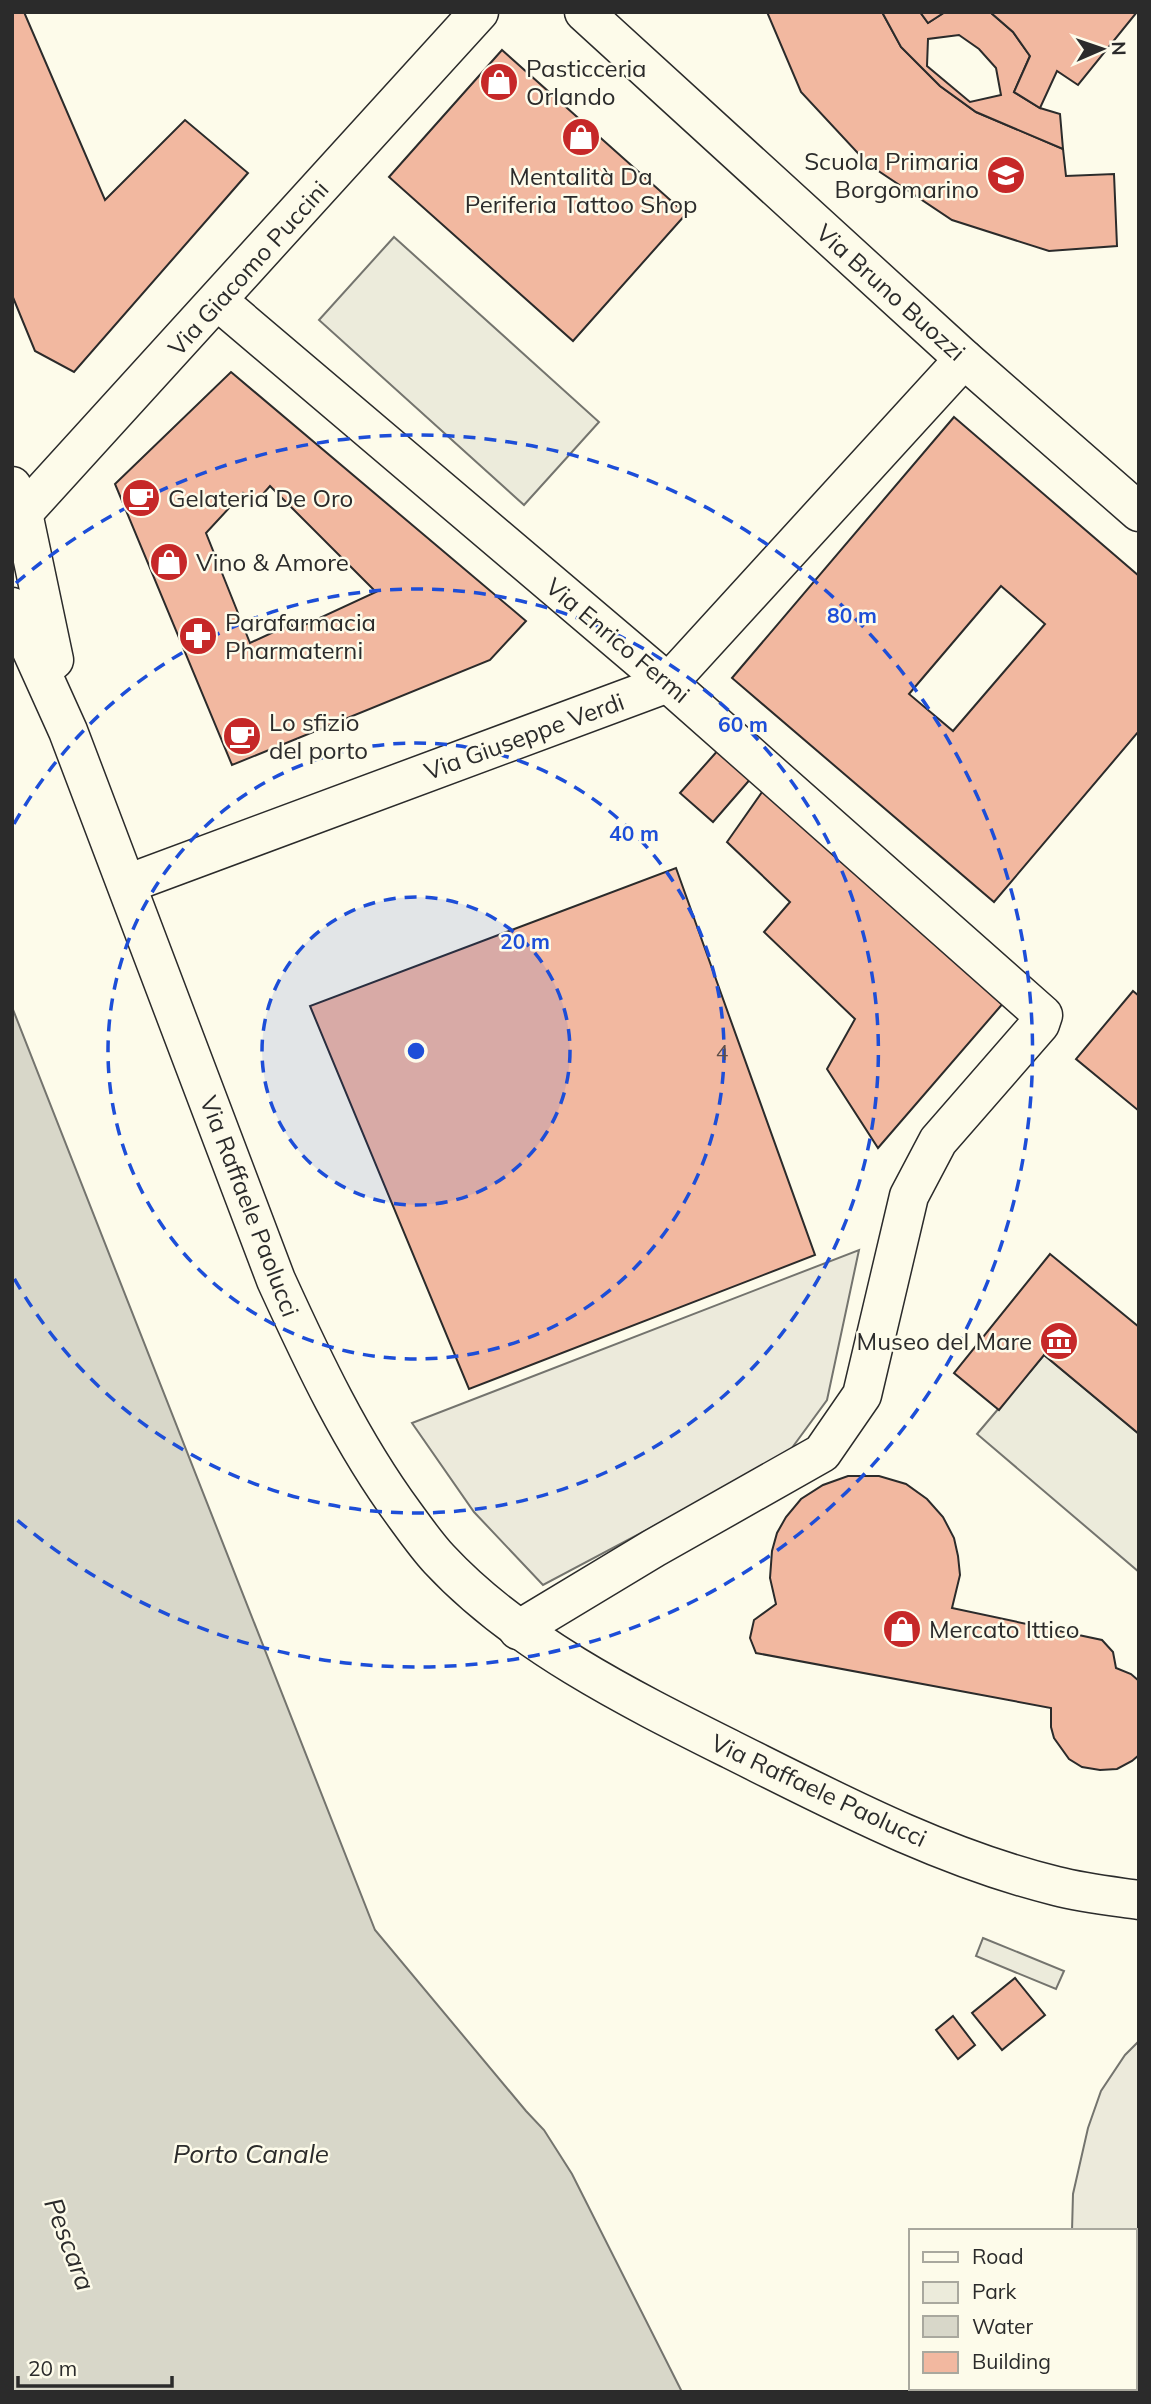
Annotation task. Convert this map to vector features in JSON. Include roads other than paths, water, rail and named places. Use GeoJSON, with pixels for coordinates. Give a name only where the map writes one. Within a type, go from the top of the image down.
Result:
{"type":"FeatureCollection","features":[{"type":"Feature","properties":{"kind":"street","name":"Via Giacomo Puccini"},"geometry":{"type":"LineString","coordinates":[[16,506],[218,301],[479,12]]}},
{"type":"Feature","properties":{"kind":"street","name":"Via Bruno Buozzi"},"geometry":{"type":"LineString","coordinates":[[584,12],[964,359],[1139,512]]}},
{"type":"Feature","properties":{"kind":"street","name":"Via Enrico Fermi"},"geometry":{"type":"LineString","coordinates":[[218,301],[668,683],[1043,1014],[1040,1024],[938,1140],[909,1196],[862,1395],[822,1452],[518,1630]]}},
{"type":"Feature","properties":{"kind":"street","name":"Via Giuseppe Verdi"},"geometry":{"type":"LineString","coordinates":[[127,884],[668,683],[964,359]]}},
{"type":"Feature","properties":{"kind":"street","name":"Via Raffaele Paolucci"},"geometry":{"type":"LineString","coordinates":[[16,506],[68,731]]}},
{"type":"Feature","properties":{"kind":"street","name":"Via Raffaele Paolucci"},"geometry":{"type":"LineString","coordinates":[[12,607],[68,731],[272,1271],[362,1453],[437,1557],[466,1586],[518,1630],[620,1690],[816,1792],[955,1854],[1057,1887],[1139,1900]]}},
{"type":"Feature","properties":{"kind":"water","name":"Porto Canale"},"geometry":{"type":"Polygon","coordinates":[[[12,1007],[375,1930],[544,2130],[572,2174],[682,2392],[12,2392],[12,1007]]]}},
{"type":"Feature","properties":{"kind":"place","name":"Pasticceria Orlando"},"geometry":{"type":"Point","coordinates":[499,82]}},
{"type":"Feature","properties":{"kind":"place","name":"Mentalità Da Periferia Tattoo Shop"},"geometry":{"type":"Point","coordinates":[581,137]}},
{"type":"Feature","properties":{"kind":"place","name":"Scuola Primaria Borgomarino"},"geometry":{"type":"Point","coordinates":[1006,175]}},
{"type":"Feature","properties":{"kind":"place","name":"Gelateria De Oro"},"geometry":{"type":"Point","coordinates":[141,498]}},
{"type":"Feature","properties":{"kind":"place","name":"Vino & Amore"},"geometry":{"type":"Point","coordinates":[169,562]}},
{"type":"Feature","properties":{"kind":"place","name":"Parafarmacia Pharmaterni"},"geometry":{"type":"Point","coordinates":[198,636]}},
{"type":"Feature","properties":{"kind":"place","name":"Lo sfizio del porto"},"geometry":{"type":"Point","coordinates":[242,736]}},
{"type":"Feature","properties":{"kind":"place","name":"Museo del Mare"},"geometry":{"type":"Point","coordinates":[1059,1341]}},
{"type":"Feature","properties":{"kind":"place","name":"Mercato Ittico"},"geometry":{"type":"Point","coordinates":[902,1629]}},
{"type":"Feature","properties":{"kind":"water label","name":"Pescara"},"geometry":{"type":"Point","coordinates":[70,2244]}}]}
